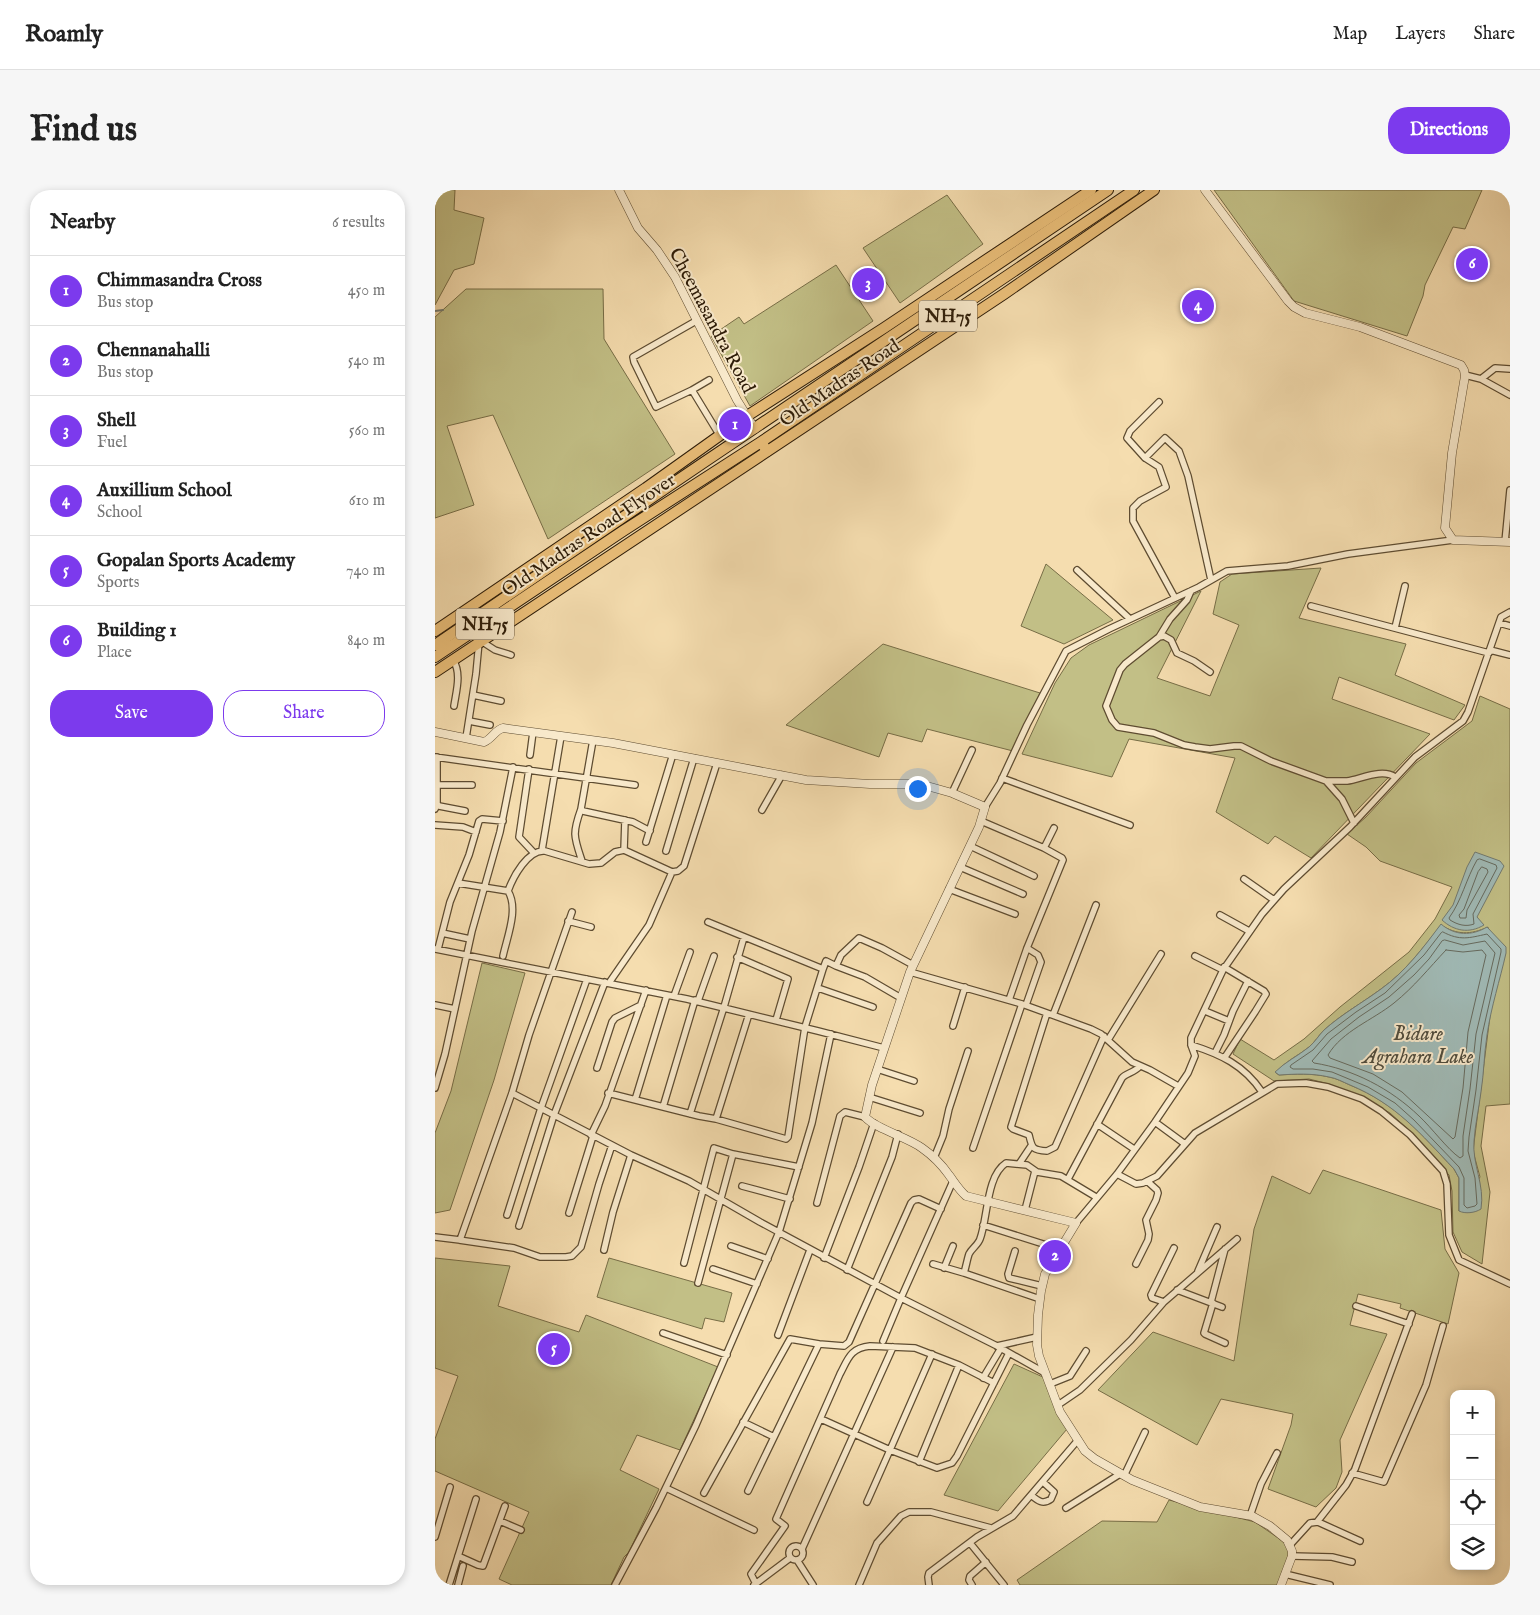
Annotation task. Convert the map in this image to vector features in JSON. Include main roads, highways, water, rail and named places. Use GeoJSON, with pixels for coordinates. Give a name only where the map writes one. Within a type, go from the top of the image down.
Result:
{"type":"FeatureCollection","features":[{"type":"Feature","properties":{"kind":"main road"},"geometry":{"type":"LineString","coordinates":[[435,631],[646,488],[747,416],[1091,190]]}},
{"type":"Feature","properties":{"kind":"main road","name":"Old Madras Road"},"geometry":{"type":"LineString","coordinates":[[755,429],[911,321],[1108,190]]}},
{"type":"Feature","properties":{"kind":"main road","name":"Old Madras Road"},"geometry":{"type":"LineString","coordinates":[[764,446],[1134,190]]}},
{"type":"Feature","properties":{"kind":"main road","name":"Old Madras Road"},"geometry":{"type":"LineString","coordinates":[[764,446],[806,426],[1004,294],[1154,190]]}},
{"type":"Feature","properties":{"kind":"main road","name":"Old Madras Road Flyover"},"geometry":{"type":"LineString","coordinates":[[435,657],[531,586],[755,429]]}},
{"type":"Feature","properties":{"kind":"main road"},"geometry":{"type":"LineString","coordinates":[[435,672],[764,446]]}},
{"type":"Feature","properties":{"kind":"main road","name":"Old Madras Road Flyover"},"geometry":{"type":"LineString","coordinates":[[435,645],[764,446]]}},
{"type":"Feature","properties":{"kind":"water"},"geometry":{"type":"Polygon","coordinates":[[[1475,852],[1500,861],[1504,866],[1477,917],[1484,925],[1473,930],[1457,929],[1442,920],[1453,905],[1467,867],[1475,852]]]}},
{"type":"Feature","properties":{"kind":"water","name":"Bidare Agrahara Lake"},"geometry":{"type":"Polygon","coordinates":[[[1441,924],[1458,933],[1475,932],[1487,927],[1506,947],[1486,1042],[1475,1135],[1474,1150],[1481,1191],[1481,1209],[1470,1213],[1459,1211],[1459,1178],[1454,1169],[1419,1132],[1381,1101],[1334,1078],[1310,1074],[1279,1075],[1275,1072],[1309,1047],[1331,1024],[1398,975],[1441,924]]]}},
{"type":"Feature","properties":{"kind":"waterway"},"geometry":{"type":"LineString","coordinates":[[435,311],[443,310]]}},
{"type":"Feature","properties":{"kind":"place","name":"Building 1"},"geometry":{"type":"Point","coordinates":[1472,264]}},
{"type":"Feature","properties":{"kind":"place","name":"Shell"},"geometry":{"type":"Point","coordinates":[868,284]}},
{"type":"Feature","properties":{"kind":"place","name":"Auxillium School"},"geometry":{"type":"Point","coordinates":[1198,306]}},
{"type":"Feature","properties":{"kind":"place","name":"Chimmasandra Cross"},"geometry":{"type":"Point","coordinates":[735,425]}},
{"type":"Feature","properties":{"kind":"place","name":"Chennanahalli"},"geometry":{"type":"Point","coordinates":[1055,1256]}},
{"type":"Feature","properties":{"kind":"place","name":"Gopalan Sports Academy"},"geometry":{"type":"Point","coordinates":[554,1349]}}]}
